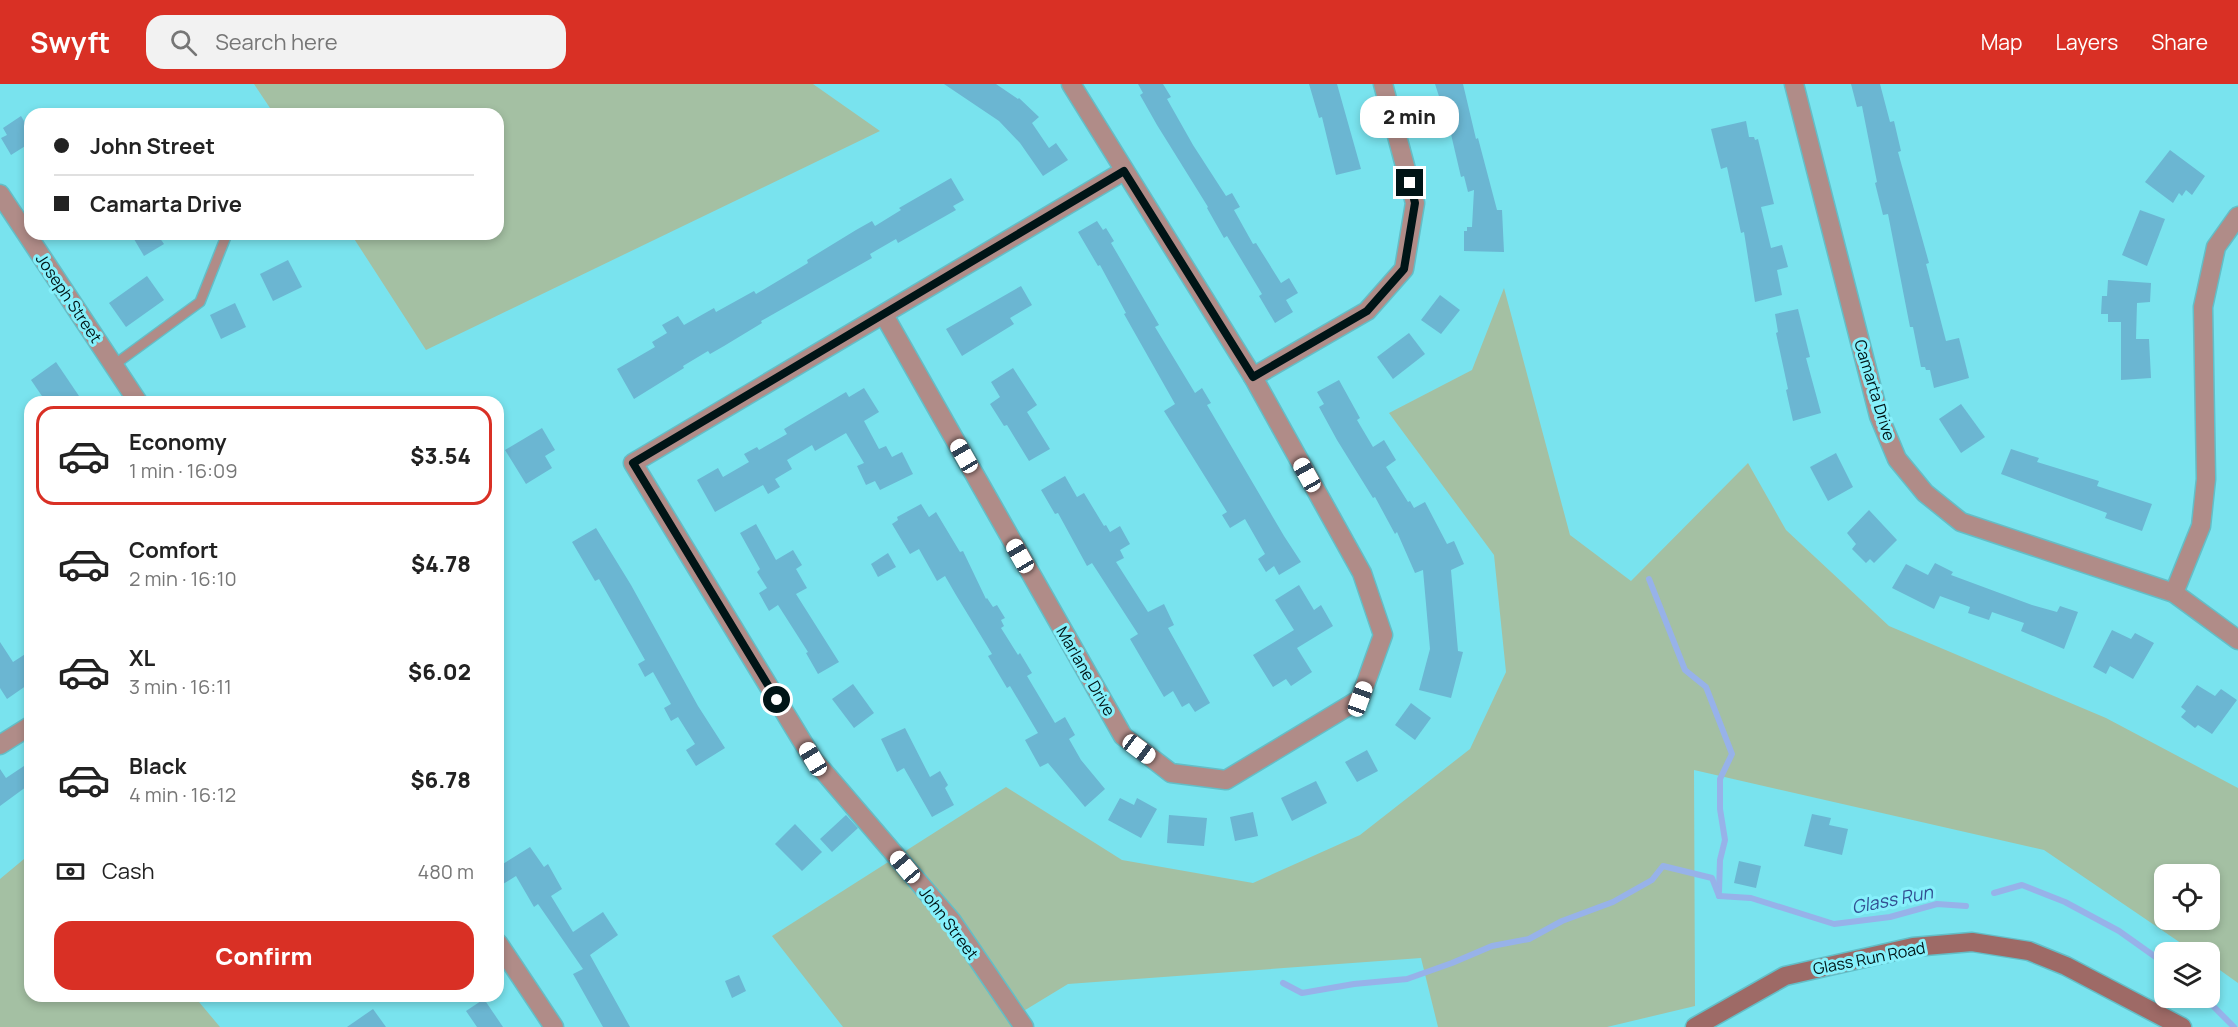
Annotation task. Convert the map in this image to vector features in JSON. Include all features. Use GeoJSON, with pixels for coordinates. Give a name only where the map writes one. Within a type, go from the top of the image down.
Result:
{"type":"FeatureCollection","features":[{"type":"Feature","properties":{"kind":"main road","name":"Glass Run Road"},"geometry":{"type":"LineString","coordinates":[[1695,1027],[1785,976],[1913,947],[1972,942],[2029,951],[2066,966],[2182,1027]]}},
{"type":"Feature","properties":{"kind":"street","name":"Marlane Drive"},"geometry":{"type":"LineString","coordinates":[[884,315],[1123,736],[1171,773],[1226,780],[1360,699],[1383,635],[1362,573],[1253,377],[1071,84]]}},
{"type":"Feature","properties":{"kind":"street"},"geometry":{"type":"LineString","coordinates":[[1253,377],[1367,311],[1404,269],[1415,203],[1383,84]]}},
{"type":"Feature","properties":{"kind":"street","name":"Camarta Drive"},"geometry":{"type":"LineString","coordinates":[[1794,84],[1879,416],[1897,459],[1925,493],[1961,522],[2174,593],[2238,640]]}},
{"type":"Feature","properties":{"kind":"street"},"geometry":{"type":"LineString","coordinates":[[884,315],[1124,171]]}},
{"type":"Feature","properties":{"kind":"street","name":"Joseph Street"},"geometry":{"type":"LineString","coordinates":[[0,194],[24,230]]}},
{"type":"Feature","properties":{"kind":"street"},"geometry":{"type":"LineString","coordinates":[[2174,593],[2201,526],[2206,479],[2204,306],[2216,247],[2238,216]]}},
{"type":"Feature","properties":{"kind":"street","name":"Joseph Street"},"geometry":{"type":"LineString","coordinates":[[31,240],[134,396]]}},
{"type":"Feature","properties":{"kind":"street","name":"John Street"},"geometry":{"type":"LineString","coordinates":[[884,315],[633,463],[813,759],[951,920],[1024,1027]]}},
{"type":"Feature","properties":{"kind":"street"},"geometry":{"type":"LineString","coordinates":[[0,745],[24,730]]}},
{"type":"Feature","properties":{"kind":"street"},"geometry":{"type":"LineString","coordinates":[[504,952],[554,1027]]}},
{"type":"Feature","properties":{"kind":"lane"},"geometry":{"type":"LineString","coordinates":[[114,365],[200,302],[225,240]]}},
{"type":"Feature","properties":{"kind":"green space"},"geometry":{"type":"Polygon","coordinates":[[[254,84],[813,84],[880,131],[426,350],[355,240],[504,240],[504,108],[270,108],[254,84]]]}},
{"type":"Feature","properties":{"kind":"green space"},"geometry":{"type":"Polygon","coordinates":[[[1504,288],[1570,535],[1631,581],[1748,463],[1786,530],[1889,626],[2106,718],[2238,788],[2238,983],[2220,970],[2220,942],[2179,942],[2162,930],[2220,930],[2220,864],[2154,864],[2154,925],[2044,850],[1694,770],[1695,1006],[1607,1027],[1438,1027],[1421,958],[1068,984],[1017,1015],[1024,1027],[843,1027],[772,936],[1006,787],[1122,860],[1253,883],[1360,835],[1470,749],[1506,672],[1494,555],[1389,413],[1472,370],[1504,288]]]}},
{"type":"Feature","properties":{"kind":"green space"},"geometry":{"type":"Polygon","coordinates":[[[24,859],[24,1002],[199,1002],[220,1027],[0,1027],[0,879],[24,859]]]}},
{"type":"Feature","properties":{"kind":"building"},"geometry":{"type":"Polygon","coordinates":[[[944,84],[996,84],[1019,98],[1039,117],[1032,123],[1049,148],[1056,143],[1068,160],[1043,176],[1020,143],[999,121],[944,84]]]}},
{"type":"Feature","properties":{"kind":"building"},"geometry":{"type":"Polygon","coordinates":[[[1138,84],[1163,84],[1171,97],[1167,99],[1193,145],[1226,196],[1232,193],[1240,207],[1234,210],[1253,244],[1256,243],[1281,283],[1289,278],[1298,293],[1286,300],[1293,312],[1275,323],[1259,296],[1262,294],[1227,236],[1224,238],[1208,207],[1157,125],[1140,95],[1143,93],[1138,84]]]}},
{"type":"Feature","properties":{"kind":"building"},"geometry":{"type":"Polygon","coordinates":[[[1309,84],[1337,84],[1361,169],[1336,175],[1322,117],[1319,118],[1309,84]]]}},
{"type":"Feature","properties":{"kind":"building"},"geometry":{"type":"Polygon","coordinates":[[[1435,84],[1463,84],[1497,210],[1502,210],[1504,252],[1464,251],[1464,231],[1467,231],[1467,227],[1472,227],[1474,190],[1468,192],[1464,176],[1461,177],[1450,130],[1435,84]]]}},
{"type":"Feature","properties":{"kind":"building"},"geometry":{"type":"Polygon","coordinates":[[[1851,84],[1880,84],[1890,122],[1894,121],[1901,151],[1898,152],[1929,263],[1926,264],[1946,341],[1959,338],[1969,378],[1934,388],[1930,370],[1921,367],[1913,327],[1910,327],[1888,214],[1883,215],[1875,183],[1877,182],[1862,106],[1857,107],[1851,84]]]}},
{"type":"Feature","properties":{"kind":"building"},"geometry":{"type":"Polygon","coordinates":[[[21,116],[24,121],[24,147],[11,155],[1,138],[7,135],[3,128],[21,116]]]}},
{"type":"Feature","properties":{"kind":"building"},"geometry":{"type":"Polygon","coordinates":[[[1746,121],[1749,137],[1758,139],[1774,204],[1761,207],[1771,248],[1782,245],[1788,267],[1777,270],[1782,295],[1755,302],[1744,232],[1741,233],[1727,167],[1721,169],[1711,129],[1746,121]]]}},
{"type":"Feature","properties":{"kind":"building"},"geometry":{"type":"Polygon","coordinates":[[[2170,150],[2205,176],[2192,195],[2186,190],[2182,196],[2179,193],[2173,203],[2145,182],[2170,150]]]}},
{"type":"Feature","properties":{"kind":"building"},"geometry":{"type":"Polygon","coordinates":[[[951,178],[964,200],[953,206],[956,210],[898,243],[896,239],[870,254],[872,258],[761,321],[762,323],[710,354],[708,351],[634,399],[617,369],[655,347],[652,342],[667,333],[662,325],[678,316],[684,325],[714,308],[716,312],[754,291],[756,294],[808,263],[807,260],[856,230],[872,221],[875,226],[901,210],[899,208],[951,178]]]}},
{"type":"Feature","properties":{"kind":"building"},"geometry":{"type":"Polygon","coordinates":[[[2140,210],[2165,219],[2147,266],[2122,255],[2140,210]]]}},
{"type":"Feature","properties":{"kind":"building"},"geometry":{"type":"Polygon","coordinates":[[[1097,221],[1103,230],[1106,228],[1114,241],[1111,243],[1159,325],[1155,327],[1195,393],[1202,388],[1211,403],[1207,405],[1301,562],[1279,575],[1274,566],[1266,572],[1258,559],[1265,554],[1245,519],[1230,528],[1222,515],[1227,512],[1164,411],[1175,404],[1124,314],[1126,313],[1100,265],[1098,266],[1078,232],[1097,221]]]}},
{"type":"Feature","properties":{"kind":"building"},"geometry":{"type":"Polygon","coordinates":[[[135,240],[161,240],[164,244],[144,256],[135,240]]]}},
{"type":"Feature","properties":{"kind":"building"},"geometry":{"type":"Polygon","coordinates":[[[288,260],[302,287],[273,301],[260,274],[288,260]]]}},
{"type":"Feature","properties":{"kind":"building"},"geometry":{"type":"Polygon","coordinates":[[[147,276],[164,300],[126,327],[109,303],[147,276]]]}},
{"type":"Feature","properties":{"kind":"building"},"geometry":{"type":"Polygon","coordinates":[[[2108,280],[2151,283],[2150,302],[2137,303],[2136,339],[2149,339],[2151,378],[2121,380],[2121,322],[2108,322],[2108,314],[2101,314],[2102,296],[2107,296],[2108,280]]]}},
{"type":"Feature","properties":{"kind":"building"},"geometry":{"type":"Polygon","coordinates":[[[1021,286],[1032,305],[1010,318],[1014,324],[962,356],[946,329],[1021,286]]]}},
{"type":"Feature","properties":{"kind":"building"},"geometry":{"type":"Polygon","coordinates":[[[1440,295],[1460,310],[1441,334],[1421,320],[1440,295]]]}},
{"type":"Feature","properties":{"kind":"building"},"geometry":{"type":"Polygon","coordinates":[[[235,303],[246,327],[221,339],[210,315],[235,303]]]}},
{"type":"Feature","properties":{"kind":"building"},"geometry":{"type":"Polygon","coordinates":[[[1798,309],[1810,357],[1806,358],[1821,413],[1793,421],[1776,333],[1778,332],[1775,314],[1798,309]]]}},
{"type":"Feature","properties":{"kind":"building"},"geometry":{"type":"Polygon","coordinates":[[[1409,333],[1425,354],[1393,379],[1377,357],[1409,333]]]}},
{"type":"Feature","properties":{"kind":"building"},"geometry":{"type":"Polygon","coordinates":[[[56,362],[79,396],[42,396],[31,380],[56,362]]]}},
{"type":"Feature","properties":{"kind":"building"},"geometry":{"type":"Polygon","coordinates":[[[1013,368],[1037,405],[1027,412],[1050,449],[1029,461],[1007,425],[1004,426],[990,404],[1000,397],[991,382],[1013,368]]]}},
{"type":"Feature","properties":{"kind":"building"},"geometry":{"type":"Polygon","coordinates":[[[1339,380],[1360,418],[1357,420],[1373,447],[1384,440],[1396,460],[1386,467],[1408,502],[1410,501],[1414,508],[1425,502],[1447,544],[1454,541],[1464,564],[1451,570],[1458,651],[1463,652],[1451,698],[1419,690],[1430,649],[1423,570],[1415,573],[1397,532],[1395,534],[1375,497],[1373,498],[1319,407],[1324,404],[1317,392],[1339,380]]]}},
{"type":"Feature","properties":{"kind":"building"},"geometry":{"type":"Polygon","coordinates":[[[864,388],[879,412],[864,421],[879,449],[886,446],[892,457],[902,452],[913,474],[880,490],[875,481],[866,485],[857,466],[864,463],[846,433],[815,451],[812,445],[787,460],[792,469],[775,479],[780,487],[768,494],[763,485],[715,512],[697,480],[718,468],[723,477],[749,462],[744,454],[757,447],[759,450],[787,434],[784,429],[846,392],[849,397],[864,388]]]}},
{"type":"Feature","properties":{"kind":"building"},"geometry":{"type":"Polygon","coordinates":[[[1961,404],[1985,437],[1961,453],[1939,419],[1961,404]]]}},
{"type":"Feature","properties":{"kind":"building"},"geometry":{"type":"Polygon","coordinates":[[[542,428],[555,450],[545,456],[552,468],[526,484],[505,450],[542,428]]]}},
{"type":"Feature","properties":{"kind":"building"},"geometry":{"type":"Polygon","coordinates":[[[2011,449],[2039,458],[2037,462],[2099,481],[2097,486],[2152,504],[2142,531],[2105,518],[2107,513],[2001,474],[2011,449]]]}},
{"type":"Feature","properties":{"kind":"building"},"geometry":{"type":"Polygon","coordinates":[[[1836,453],[1853,487],[1828,501],[1810,467],[1836,453]]]}},
{"type":"Feature","properties":{"kind":"building"},"geometry":{"type":"Polygon","coordinates":[[[1065,476],[1077,497],[1084,493],[1110,532],[1120,526],[1130,544],[1120,550],[1124,558],[1116,562],[1148,612],[1164,604],[1174,625],[1168,628],[1210,703],[1195,712],[1189,703],[1182,707],[1173,691],[1164,697],[1130,639],[1138,634],[1092,563],[1087,566],[1058,513],[1055,514],[1041,490],[1065,476]]]}},
{"type":"Feature","properties":{"kind":"building"},"geometry":{"type":"Polygon","coordinates":[[[921,504],[929,517],[936,512],[960,552],[963,551],[986,599],[993,607],[997,605],[1005,618],[1001,620],[1004,626],[1001,628],[1032,673],[1027,676],[1055,723],[1065,717],[1075,735],[1069,739],[1081,760],[1105,789],[1085,807],[1048,763],[1040,767],[1025,740],[1038,733],[1010,686],[1007,688],[988,656],[992,654],[945,576],[937,581],[919,549],[910,554],[892,524],[898,520],[897,517],[921,504]]]}},
{"type":"Feature","properties":{"kind":"building"},"geometry":{"type":"Polygon","coordinates":[[[1869,510],[1897,540],[1874,563],[1870,559],[1866,563],[1852,549],[1856,544],[1847,533],[1869,510]]]}},
{"type":"Feature","properties":{"kind":"building"},"geometry":{"type":"Polygon","coordinates":[[[756,524],[776,560],[793,550],[802,565],[796,569],[807,588],[796,594],[839,662],[818,674],[806,653],[808,652],[778,605],[769,611],[759,593],[767,588],[757,572],[760,569],[740,533],[756,524]]]}},
{"type":"Feature","properties":{"kind":"building"},"geometry":{"type":"Polygon","coordinates":[[[596,528],[631,585],[698,706],[725,748],[696,766],[686,750],[695,744],[678,717],[671,721],[664,708],[671,704],[653,672],[645,677],[638,664],[645,660],[599,579],[595,581],[572,542],[596,528]]]}},
{"type":"Feature","properties":{"kind":"building"},"geometry":{"type":"Polygon","coordinates":[[[888,553],[896,567],[878,577],[871,564],[888,553]]]}},
{"type":"Feature","properties":{"kind":"building"},"geometry":{"type":"Polygon","coordinates":[[[1935,563],[1953,572],[1951,575],[2032,605],[2057,612],[2060,606],[2078,612],[2064,649],[2021,631],[2024,623],[1992,612],[1989,620],[1968,613],[1970,607],[1940,596],[1934,609],[1892,588],[1906,564],[1928,575],[1935,563]]]}},
{"type":"Feature","properties":{"kind":"building"},"geometry":{"type":"Polygon","coordinates":[[[1299,585],[1314,610],[1321,605],[1333,626],[1297,648],[1312,672],[1291,686],[1286,679],[1273,687],[1253,655],[1294,630],[1275,600],[1299,585]]]}},
{"type":"Feature","properties":{"kind":"building"},"geometry":{"type":"Polygon","coordinates":[[[2112,630],[2131,639],[2135,633],[2154,643],[2133,679],[2110,666],[2106,674],[2093,667],[2112,630]]]}},
{"type":"Feature","properties":{"kind":"building"},"geometry":{"type":"Polygon","coordinates":[[[0,642],[13,662],[24,655],[24,687],[7,699],[0,688],[0,642]]]}},
{"type":"Feature","properties":{"kind":"building"},"geometry":{"type":"Polygon","coordinates":[[[853,684],[874,713],[854,728],[832,699],[853,684]]]}},
{"type":"Feature","properties":{"kind":"building"},"geometry":{"type":"Polygon","coordinates":[[[2197,685],[2215,696],[2221,689],[2237,700],[2212,734],[2198,725],[2195,728],[2181,717],[2186,711],[2181,707],[2197,685]]]}},
{"type":"Feature","properties":{"kind":"building"},"geometry":{"type":"Polygon","coordinates":[[[1411,703],[1431,718],[1415,740],[1395,725],[1411,703]]]}},
{"type":"Feature","properties":{"kind":"building"},"geometry":{"type":"Polygon","coordinates":[[[905,728],[930,777],[940,771],[948,785],[945,788],[954,805],[932,817],[904,768],[897,772],[881,739],[905,728]]]}},
{"type":"Feature","properties":{"kind":"building"},"geometry":{"type":"Polygon","coordinates":[[[1367,750],[1378,771],[1357,782],[1345,762],[1367,750]]]}},
{"type":"Feature","properties":{"kind":"building"},"geometry":{"type":"Polygon","coordinates":[[[24,766],[24,788],[0,806],[0,769],[6,778],[24,766]]]}},
{"type":"Feature","properties":{"kind":"building"},"geometry":{"type":"Polygon","coordinates":[[[1316,781],[1327,803],[1292,821],[1281,798],[1316,781]]]}},
{"type":"Feature","properties":{"kind":"building"},"geometry":{"type":"Polygon","coordinates":[[[1120,798],[1134,805],[1137,798],[1157,809],[1141,838],[1108,820],[1120,798]]]}},
{"type":"Feature","properties":{"kind":"building"},"geometry":{"type":"Polygon","coordinates":[[[1253,812],[1258,836],[1235,841],[1230,817],[1253,812]]]}},
{"type":"Feature","properties":{"kind":"building"},"geometry":{"type":"Polygon","coordinates":[[[1812,814],[1831,818],[1829,825],[1848,829],[1842,855],[1804,846],[1812,814]]]}},
{"type":"Feature","properties":{"kind":"building"},"geometry":{"type":"Polygon","coordinates":[[[846,815],[858,828],[832,852],[820,839],[846,815]]]}},
{"type":"Feature","properties":{"kind":"building"},"geometry":{"type":"Polygon","coordinates":[[[1169,815],[1207,818],[1204,846],[1167,843],[1169,815]]]}},
{"type":"Feature","properties":{"kind":"building"},"geometry":{"type":"Polygon","coordinates":[[[795,824],[822,852],[802,871],[775,844],[795,824]]]}},
{"type":"Feature","properties":{"kind":"building"},"geometry":{"type":"Polygon","coordinates":[[[530,847],[544,867],[548,864],[562,889],[551,896],[573,932],[603,912],[618,935],[590,955],[630,1027],[603,1027],[573,974],[583,969],[538,904],[534,907],[516,876],[504,883],[504,863],[530,847]]]}},
{"type":"Feature","properties":{"kind":"building"},"geometry":{"type":"Polygon","coordinates":[[[1739,861],[1761,866],[1756,888],[1734,883],[1739,861]]]}},
{"type":"Feature","properties":{"kind":"building"},"geometry":{"type":"Polygon","coordinates":[[[739,975],[746,991],[732,998],[725,981],[739,975]]]}},
{"type":"Feature","properties":{"kind":"building"},"geometry":{"type":"Polygon","coordinates":[[[480,1002],[486,1002],[503,1027],[477,1027],[466,1011],[480,1002]]]}},
{"type":"Feature","properties":{"kind":"building"},"geometry":{"type":"Polygon","coordinates":[[[373,1009],[386,1027],[347,1027],[373,1009]]]}},
{"type":"Feature","properties":{"kind":"waterway"},"geometry":{"type":"LineString","coordinates":[[1649,579],[1685,670],[1706,687],[1732,754],[1720,779],[1720,809],[1725,840],[1720,860],[1719,892]]}},
{"type":"Feature","properties":{"kind":"waterway"},"geometry":{"type":"LineString","coordinates":[[1283,983],[1302,993],[1354,984],[1407,979],[1492,946],[1529,939],[1562,921],[1613,902],[1652,880],[1663,866],[1712,878],[1719,896]]}},
{"type":"Feature","properties":{"kind":"waterway","name":"Glass Run"},"geometry":{"type":"LineString","coordinates":[[1994,893],[2022,885],[2065,902],[2119,931],[2154,956]]}},
{"type":"Feature","properties":{"kind":"waterway","name":"Glass Run"},"geometry":{"type":"LineString","coordinates":[[1719,896],[1751,898],[1834,924],[1890,917],[1937,904],[1966,906]]}},
{"type":"Feature","properties":{"kind":"waterway","name":"Glass Run"},"geometry":{"type":"LineString","coordinates":[[2215,1008],[2234,1027]]}},
{"type":"Feature","properties":{"kind":"route"},"geometry":{"type":"LineString","coordinates":[[777,700],[633,463],[1124,171],[1253,377],[1367,311],[1404,269],[1415,203],[1410,183]]}}]}
